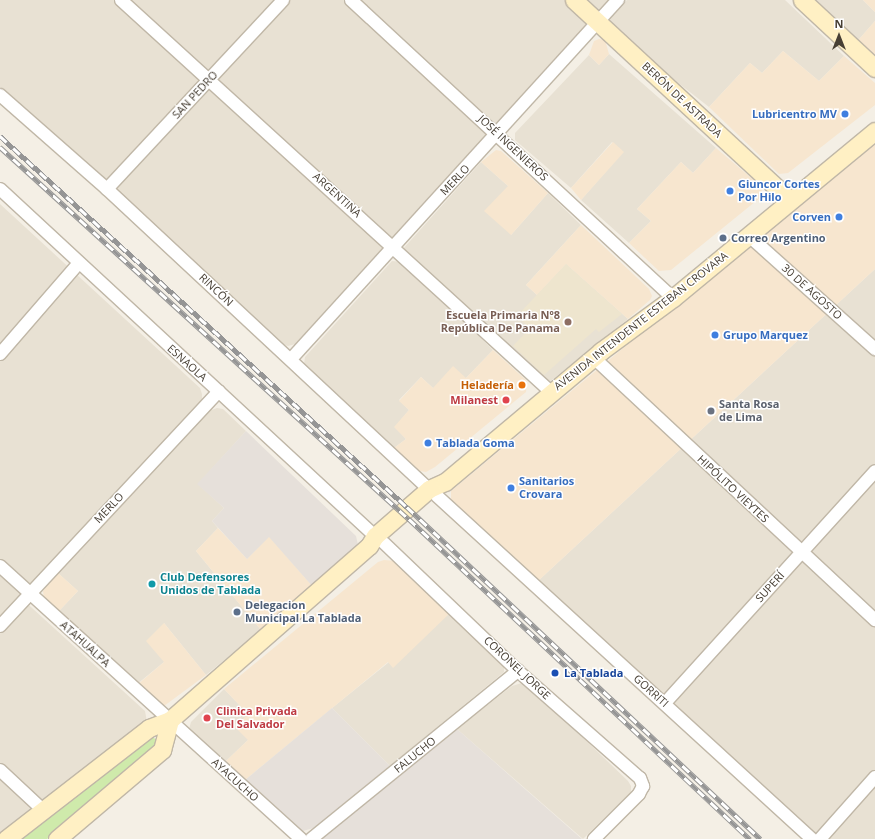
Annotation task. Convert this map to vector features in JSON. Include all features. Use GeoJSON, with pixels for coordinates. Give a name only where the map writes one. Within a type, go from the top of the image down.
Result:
{"type":"FeatureCollection","features":[{"type":"Feature","properties":{"kind":"main road","name":"BERÓN DE ASTRADA"},"geometry":{"type":"LineString","coordinates":[[574,0],[790,200]]}},
{"type":"Feature","properties":{"kind":"main road"},"geometry":{"type":"LineString","coordinates":[[802,0],[875,68]]}},
{"type":"Feature","properties":{"kind":"main road","name":"AVENIDA INTENDENTE ESTEBAN CROVARA"},"geometry":{"type":"LineString","coordinates":[[376,542],[592,357],[673,298],[875,131]]}},
{"type":"Feature","properties":{"kind":"main road"},"geometry":{"type":"LineString","coordinates":[[6,839],[44,811],[148,728],[170,720],[376,542]]}},
{"type":"Feature","properties":{"kind":"main road"},"geometry":{"type":"LineString","coordinates":[[57,839],[162,750],[170,720]]}},
{"type":"Feature","properties":{"kind":"street","name":"ARGENTINA"},"geometry":{"type":"LineString","coordinates":[[121,0],[394,247],[551,392]]}},
{"type":"Feature","properties":{"kind":"street","name":"SAN PEDRO"},"geometry":{"type":"LineString","coordinates":[[107,190],[283,0]]}},
{"type":"Feature","properties":{"kind":"street","name":"JOSÉ INGENIEROS"},"geometry":{"type":"LineString","coordinates":[[351,0],[498,134],[673,298]]}},
{"type":"Feature","properties":{"kind":"street","name":"MERLO"},"geometry":{"type":"LineString","coordinates":[[291,359],[498,134],[618,0]]}},
{"type":"Feature","properties":{"kind":"street","name":"RINCÓN"},"geometry":{"type":"LineString","coordinates":[[0,95],[107,190],[291,359],[437,489]]}},
{"type":"Feature","properties":{"kind":"street","name":"ESNAOLA"},"geometry":{"type":"LineString","coordinates":[[0,189],[78,264],[219,391],[376,542]]}},
{"type":"Feature","properties":{"kind":"street","name":"30 DE AGOSTO"},"geometry":{"type":"LineString","coordinates":[[748,235],[875,349]]}},
{"type":"Feature","properties":{"kind":"street"},"geometry":{"type":"LineString","coordinates":[[0,354],[78,264]]}},
{"type":"Feature","properties":{"kind":"street","name":"HIPÓLITO VIEYTES"},"geometry":{"type":"LineString","coordinates":[[592,357],[801,553],[875,620]]}},
{"type":"Feature","properties":{"kind":"street","name":"MERLO"},"geometry":{"type":"LineString","coordinates":[[0,626],[219,391]]}},
{"type":"Feature","properties":{"kind":"street","name":"SUPERÍ"},"geometry":{"type":"LineString","coordinates":[[665,703],[875,471]]}},
{"type":"Feature","properties":{"kind":"street","name":"GORRITI"},"geometry":{"type":"LineString","coordinates":[[437,489],[812,839]]}},
{"type":"Feature","properties":{"kind":"street","name":"CORONEL JORGE"},"geometry":{"type":"LineString","coordinates":[[376,542],[518,671],[640,778],[643,786],[640,794],[594,839]]}},
{"type":"Feature","properties":{"kind":"street","name":"ATAHUALPA"},"geometry":{"type":"LineString","coordinates":[[0,566],[170,720]]}},
{"type":"Feature","properties":{"kind":"street","name":"FALUCHO"},"geometry":{"type":"LineString","coordinates":[[311,839],[518,671]]}},
{"type":"Feature","properties":{"kind":"street","name":"AYACUCHO"},"geometry":{"type":"LineString","coordinates":[[170,720],[301,839]]}},
{"type":"Feature","properties":{"kind":"street"},"geometry":{"type":"LineString","coordinates":[[0,770],[44,811]]}},
{"type":"Feature","properties":{"kind":"street"},"geometry":{"type":"LineString","coordinates":[[820,839],[875,777]]}},
{"type":"Feature","properties":{"kind":"shaded area"},"geometry":{"type":"Polygon","coordinates":[[[0,0],[613,0],[299,343],[288,346],[282,344],[0,87],[0,0]]]}},
{"type":"Feature","properties":{"kind":"shaded area"},"geometry":{"type":"Polygon","coordinates":[[[627,0],[785,0],[844,56],[819,81],[783,51],[762,73],[750,63],[709,107],[612,31],[609,24],[611,17],[627,0]]]}},
{"type":"Feature","properties":{"kind":"shaded area"},"geometry":{"type":"Polygon","coordinates":[[[804,0],[863,0],[875,12],[875,21],[854,45],[804,0]]]}},
{"type":"Feature","properties":{"kind":"shaded area"},"geometry":{"type":"Polygon","coordinates":[[[863,0],[875,0],[875,12],[863,0]]]}},
{"type":"Feature","properties":{"kind":"shaded area"},"geometry":{"type":"Polygon","coordinates":[[[875,21],[875,65],[854,45],[875,21]]]}},
{"type":"Feature","properties":{"kind":"shaded area"},"geometry":{"type":"Polygon","coordinates":[[[599,39],[605,40],[609,54],[599,65],[589,55],[594,41],[599,39]]]}},
{"type":"Feature","properties":{"kind":"shaded area"},"geometry":{"type":"Polygon","coordinates":[[[783,51],[819,81],[844,56],[875,83],[875,105],[788,173],[779,174],[709,107],[750,63],[762,73],[783,51]]]}},
{"type":"Feature","properties":{"kind":"shaded area"},"geometry":{"type":"Polygon","coordinates":[[[609,54],[716,148],[693,173],[681,162],[637,209],[651,221],[629,243],[581,200],[623,152],[612,142],[571,188],[515,140],[515,133],[589,55],[599,65],[609,54]]]}},
{"type":"Feature","properties":{"kind":"shaded area"},"geometry":{"type":"Polygon","coordinates":[[[875,139],[875,269],[538,581],[455,505],[451,499],[451,491],[875,139]]]}},
{"type":"Feature","properties":{"kind":"shaded area"},"geometry":{"type":"Polygon","coordinates":[[[613,142],[624,152],[581,200],[571,188],[613,142]]]}},
{"type":"Feature","properties":{"kind":"shaded area"},"geometry":{"type":"Polygon","coordinates":[[[716,148],[762,187],[761,197],[671,270],[659,271],[629,243],[651,221],[637,209],[681,162],[693,173],[716,148]]]}},
{"type":"Feature","properties":{"kind":"shaded area"},"geometry":{"type":"Polygon","coordinates":[[[496,150],[501,151],[548,193],[511,235],[484,211],[508,186],[481,162],[496,150]]]}},
{"type":"Feature","properties":{"kind":"shaded area"},"geometry":{"type":"Polygon","coordinates":[[[481,162],[508,186],[511,235],[548,193],[581,225],[526,285],[537,295],[566,264],[628,319],[548,383],[402,250],[481,162]]]}},
{"type":"Feature","properties":{"kind":"shaded area"},"geometry":{"type":"Polygon","coordinates":[[[0,204],[200,388],[202,400],[20,597],[145,711],[147,722],[0,838],[0,204]]]}},
{"type":"Feature","properties":{"kind":"shaded area"},"geometry":{"type":"Polygon","coordinates":[[[581,225],[649,289],[652,296],[650,300],[628,319],[566,264],[537,295],[526,285],[581,225]]]}},
{"type":"Feature","properties":{"kind":"shaded area"},"geometry":{"type":"Polygon","coordinates":[[[392,261],[402,262],[493,350],[466,378],[433,388],[421,377],[399,400],[409,410],[395,427],[406,439],[394,448],[306,368],[304,364],[305,357],[392,261]]]}},
{"type":"Feature","properties":{"kind":"shaded area","name":"Escuela Primaria Nº8 República De Panama"},"geometry":{"type":"Polygon","coordinates":[[[566,264],[622,314],[599,332],[596,329],[544,375],[513,346],[530,328],[517,316],[566,264]]]}},
{"type":"Feature","properties":{"kind":"shaded area"},"geometry":{"type":"Polygon","coordinates":[[[875,269],[875,839],[819,839],[538,581],[875,269]]]}},
{"type":"Feature","properties":{"kind":"shaded area"},"geometry":{"type":"Polygon","coordinates":[[[493,350],[527,381],[526,392],[435,467],[426,472],[420,471],[394,448],[406,439],[394,427],[409,410],[399,401],[421,377],[433,388],[453,366],[466,378],[493,350]]]}},
{"type":"Feature","properties":{"kind":"shaded area"},"geometry":{"type":"Polygon","coordinates":[[[217,408],[223,409],[246,431],[198,484],[224,508],[212,521],[218,528],[196,551],[261,630],[206,675],[164,623],[164,662],[136,685],[59,611],[78,591],[58,573],[209,411],[217,408]]]}},
{"type":"Feature","properties":{"kind":"shaded area"},"geometry":{"type":"Polygon","coordinates":[[[246,431],[356,536],[358,545],[313,587],[269,537],[247,559],[212,521],[224,508],[197,484],[246,431]]]}},
{"type":"Feature","properties":{"kind":"shaded area"},"geometry":{"type":"Polygon","coordinates":[[[218,528],[247,559],[269,536],[313,587],[261,630],[196,551],[218,528]]]}},
{"type":"Feature","properties":{"kind":"shaded area"},"geometry":{"type":"Polygon","coordinates":[[[384,560],[395,561],[450,613],[393,668],[388,662],[245,780],[226,761],[248,740],[235,727],[248,714],[224,689],[378,562],[384,560]]]}},
{"type":"Feature","properties":{"kind":"shaded area"},"geometry":{"type":"Polygon","coordinates":[[[58,573],[78,591],[59,611],[44,598],[43,591],[58,573]]]}},
{"type":"Feature","properties":{"kind":"shaded area"},"geometry":{"type":"Polygon","coordinates":[[[450,613],[504,666],[504,672],[390,766],[332,708],[450,613]]]}},
{"type":"Feature","properties":{"kind":"shaded area"},"geometry":{"type":"Polygon","coordinates":[[[164,623],[206,675],[164,706],[160,706],[137,685],[164,662],[146,641],[164,623]]]}},
{"type":"Feature","properties":{"kind":"shaded area"},"geometry":{"type":"Polygon","coordinates":[[[525,682],[628,781],[631,786],[631,792],[583,839],[457,729],[512,686],[525,682]]]}},
{"type":"Feature","properties":{"kind":"shaded area"},"geometry":{"type":"Polygon","coordinates":[[[224,689],[248,714],[248,740],[226,761],[189,729],[191,722],[224,689]]]}},
{"type":"Feature","properties":{"kind":"shaded area"},"geometry":{"type":"Polygon","coordinates":[[[332,708],[390,766],[317,827],[303,831],[298,830],[245,780],[332,708]]]}},
{"type":"Feature","properties":{"kind":"shaded area"},"geometry":{"type":"Polygon","coordinates":[[[457,729],[582,839],[319,839],[457,729]]]}},
{"type":"Feature","properties":{"kind":"green space"},"geometry":{"type":"Polygon","coordinates":[[[151,737],[156,739],[157,744],[63,827],[47,839],[20,839],[151,737]]]}},
{"type":"Feature","properties":{"kind":"railway"},"geometry":{"type":"LineString","coordinates":[[0,136],[407,507],[761,839]]}},
{"type":"Feature","properties":{"kind":"railway"},"geometry":{"type":"LineString","coordinates":[[0,147],[409,519],[750,839]]}},
{"type":"Feature","properties":{"kind":"place","name":"Lubricentro MV"},"geometry":{"type":"Point","coordinates":[845,114]}},
{"type":"Feature","properties":{"kind":"place","name":"Giuncor Cortes Por Hilo"},"geometry":{"type":"Point","coordinates":[730,191]}},
{"type":"Feature","properties":{"kind":"place","name":"Corven"},"geometry":{"type":"Point","coordinates":[839,217]}},
{"type":"Feature","properties":{"kind":"place","name":"Correo Argentino"},"geometry":{"type":"Point","coordinates":[723,238]}},
{"type":"Feature","properties":{"kind":"place","name":"Escuela Primaria Nº8 República De Panama"},"geometry":{"type":"Point","coordinates":[568,322]}},
{"type":"Feature","properties":{"kind":"place","name":"Grupo Marquez"},"geometry":{"type":"Point","coordinates":[715,335]}},
{"type":"Feature","properties":{"kind":"place","name":"Heladería"},"geometry":{"type":"Point","coordinates":[522,385]}},
{"type":"Feature","properties":{"kind":"place","name":"Milanest"},"geometry":{"type":"Point","coordinates":[506,400]}},
{"type":"Feature","properties":{"kind":"place","name":"Santa Rosa de Lima"},"geometry":{"type":"Point","coordinates":[711,411]}},
{"type":"Feature","properties":{"kind":"place","name":"Tablada Goma"},"geometry":{"type":"Point","coordinates":[428,443]}},
{"type":"Feature","properties":{"kind":"place","name":"Sanitarios Crovara"},"geometry":{"type":"Point","coordinates":[511,488]}},
{"type":"Feature","properties":{"kind":"place","name":"Club Defensores Unidos de Tablada"},"geometry":{"type":"Point","coordinates":[152,584]}},
{"type":"Feature","properties":{"kind":"place","name":"Delegacion Municipal La Tablada"},"geometry":{"type":"Point","coordinates":[237,612]}},
{"type":"Feature","properties":{"kind":"place","name":"La Tablada"},"geometry":{"type":"Point","coordinates":[555,673]}},
{"type":"Feature","properties":{"kind":"place","name":"Clinica Privada Del Salvador"},"geometry":{"type":"Point","coordinates":[207,718]}}]}
